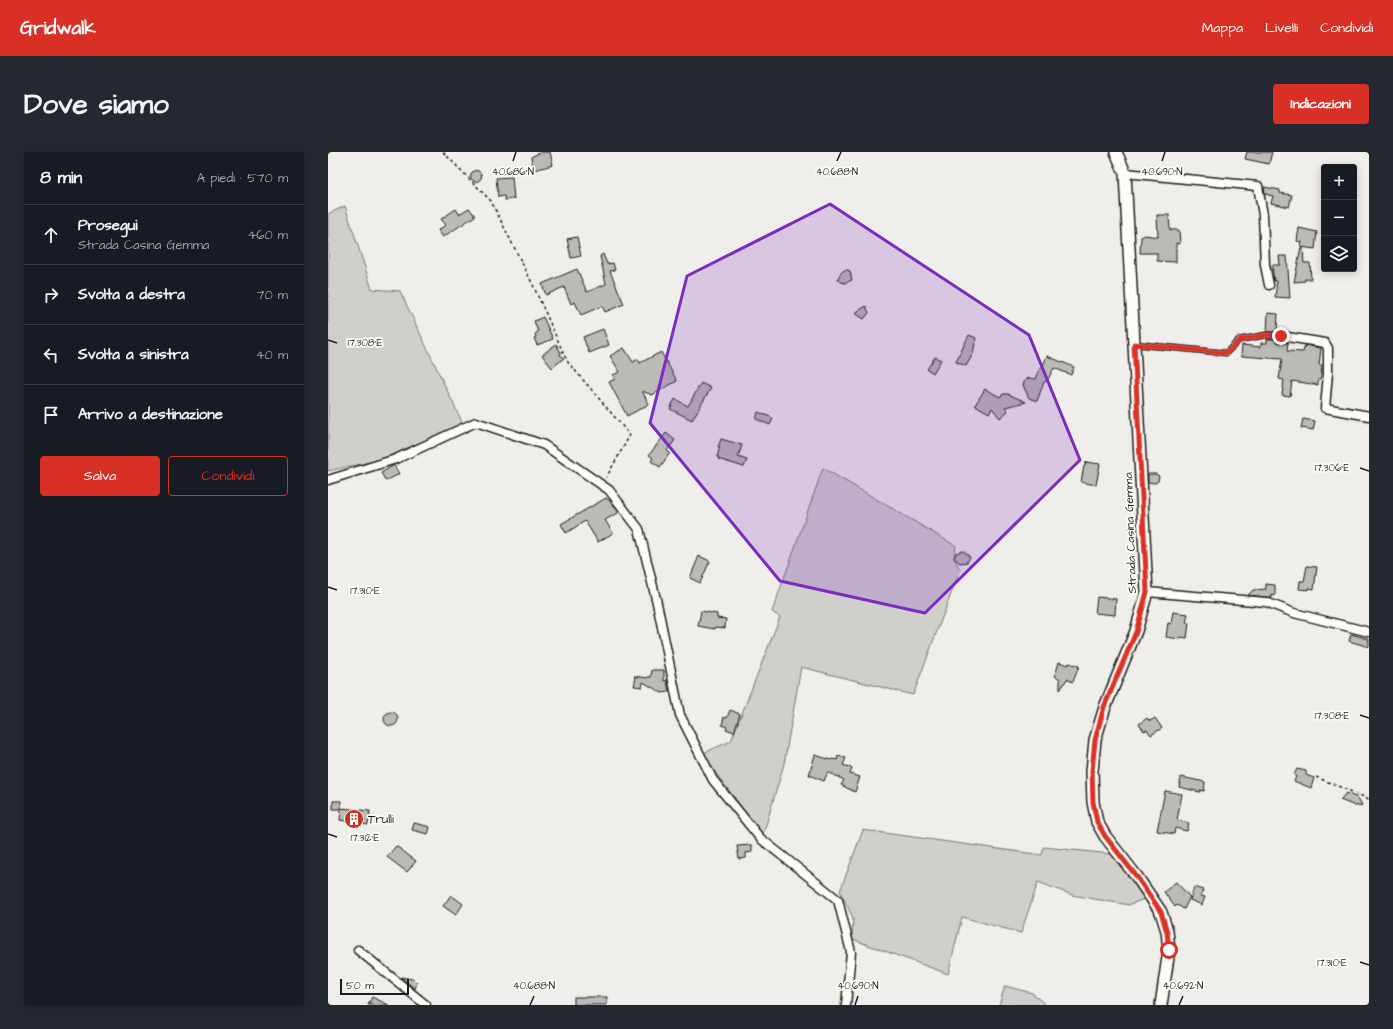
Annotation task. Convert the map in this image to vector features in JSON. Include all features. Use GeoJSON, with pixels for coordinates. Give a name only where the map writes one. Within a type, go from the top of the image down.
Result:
{"type":"FeatureCollection","features":[{"type":"Feature","properties":{"kind":"street","name":"Strada Casina Gemma"},"geometry":{"type":"LineString","coordinates":[[1116,152],[1125,173],[1147,592],[1136,632],[1104,707],[1095,740],[1092,771],[1093,802],[1097,822],[1105,836],[1137,877],[1161,912],[1167,932],[1169,950],[1161,1005]]}},
{"type":"Feature","properties":{"kind":"street"},"geometry":{"type":"LineString","coordinates":[[1125,173],[1258,186],[1263,215],[1265,265],[1269,286]]}},
{"type":"Feature","properties":{"kind":"street"},"geometry":{"type":"LineString","coordinates":[[1281,336],[1325,343],[1328,348],[1328,373],[1325,408],[1369,416]]}},
{"type":"Feature","properties":{"kind":"street"},"geometry":{"type":"LineString","coordinates":[[328,480],[396,459],[476,422],[544,445],[609,490],[639,529],[657,603],[680,715],[713,780],[760,838],[838,900],[851,952],[846,1005]]}},
{"type":"Feature","properties":{"kind":"street"},"geometry":{"type":"LineString","coordinates":[[1147,592],[1266,602],[1294,613],[1369,632]]}},
{"type":"Feature","properties":{"kind":"street"},"geometry":{"type":"LineString","coordinates":[[358,950],[426,1005]]}},
{"type":"Feature","properties":{"kind":"lane"},"geometry":{"type":"LineString","coordinates":[[1134,344],[1226,353],[1240,340],[1266,335],[1281,336]]}},
{"type":"Feature","properties":{"kind":"path"},"geometry":{"type":"LineString","coordinates":[[443,152],[491,201],[534,285],[567,361],[630,435],[602,485]]}},
{"type":"Feature","properties":{"kind":"path"},"geometry":{"type":"LineString","coordinates":[[1316,777],[1369,800]]}},
{"type":"Feature","properties":{"kind":"highlighted area"},"geometry":{"type":"Polygon","coordinates":[[[830,204],[1029,335],[1080,460],[925,613],[780,581],[650,423],[687,276],[830,204]]]}},
{"type":"Feature","properties":{"kind":"shaded area"},"geometry":{"type":"Polygon","coordinates":[[[345,206],[372,289],[400,291],[463,424],[380,460],[328,471],[328,214],[345,206]]]}},
{"type":"Feature","properties":{"kind":"shaded area"},"geometry":{"type":"Polygon","coordinates":[[[823,468],[956,546],[954,558],[960,570],[913,695],[801,667],[784,764],[763,835],[701,754],[731,741],[780,617],[772,612],[823,468]]]}},
{"type":"Feature","properties":{"kind":"shaded area"},"geometry":{"type":"Polygon","coordinates":[[[863,830],[1042,855],[1044,847],[1112,854],[1146,898],[1129,905],[1072,895],[1038,882],[1021,933],[962,917],[948,974],[852,939],[853,918],[840,891],[863,830]]]}},
{"type":"Feature","properties":{"kind":"shaded area"},"geometry":{"type":"Polygon","coordinates":[[[1005,986],[1032,993],[1046,1005],[999,1005],[1005,986]]]}},
{"type":"Feature","properties":{"kind":"building"},"geometry":{"type":"Polygon","coordinates":[[[541,152],[550,152],[553,165],[534,170],[531,157],[541,152]]]}},
{"type":"Feature","properties":{"kind":"building"},"geometry":{"type":"Polygon","coordinates":[[[1247,152],[1272,152],[1269,164],[1245,159],[1247,152]]]}},
{"type":"Feature","properties":{"kind":"building"},"geometry":{"type":"Polygon","coordinates":[[[476,170],[480,172],[482,176],[480,180],[476,182],[472,180],[470,176],[472,172],[476,170]]]}},
{"type":"Feature","properties":{"kind":"building"},"geometry":{"type":"Polygon","coordinates":[[[512,177],[514,199],[505,200],[504,196],[498,197],[496,178],[512,177]]]}},
{"type":"Feature","properties":{"kind":"building"},"geometry":{"type":"Polygon","coordinates":[[[1264,187],[1280,190],[1280,193],[1292,195],[1289,207],[1271,203],[1273,196],[1265,194],[1264,187]]]}},
{"type":"Feature","properties":{"kind":"building"},"geometry":{"type":"Polygon","coordinates":[[[469,208],[475,216],[443,237],[438,230],[446,225],[441,219],[456,209],[459,214],[469,208]]]}},
{"type":"Feature","properties":{"kind":"building"},"geometry":{"type":"Polygon","coordinates":[[[1157,215],[1169,215],[1170,230],[1179,230],[1180,244],[1176,243],[1176,262],[1157,261],[1157,253],[1140,253],[1141,237],[1145,235],[1158,237],[1157,215]]]}},
{"type":"Feature","properties":{"kind":"building"},"geometry":{"type":"Polygon","coordinates":[[[1299,228],[1317,232],[1315,249],[1301,247],[1302,242],[1297,241],[1299,228]]]}},
{"type":"Feature","properties":{"kind":"building"},"geometry":{"type":"Polygon","coordinates":[[[577,237],[581,256],[571,258],[567,239],[577,237]]]}},
{"type":"Feature","properties":{"kind":"building"},"geometry":{"type":"Polygon","coordinates":[[[1301,248],[1303,248],[1304,263],[1310,263],[1311,279],[1294,282],[1301,248]]]}},
{"type":"Feature","properties":{"kind":"building"},"geometry":{"type":"Polygon","coordinates":[[[603,254],[607,264],[613,263],[615,270],[610,271],[624,304],[605,312],[602,306],[581,315],[575,302],[571,304],[564,287],[546,295],[542,284],[577,269],[587,292],[606,284],[600,256],[603,254]]]}},
{"type":"Feature","properties":{"kind":"building"},"geometry":{"type":"Polygon","coordinates":[[[1279,256],[1287,256],[1290,298],[1275,297],[1277,281],[1274,281],[1272,265],[1280,265],[1279,256]]]}},
{"type":"Feature","properties":{"kind":"building"},"geometry":{"type":"Polygon","coordinates":[[[844,270],[850,271],[852,280],[845,283],[838,279],[844,270]]]}},
{"type":"Feature","properties":{"kind":"building"},"geometry":{"type":"Polygon","coordinates":[[[866,306],[869,313],[864,319],[855,313],[866,306]]]}},
{"type":"Feature","properties":{"kind":"building"},"geometry":{"type":"Polygon","coordinates":[[[1268,313],[1278,314],[1277,332],[1267,332],[1268,313]]]}},
{"type":"Feature","properties":{"kind":"building"},"geometry":{"type":"Polygon","coordinates":[[[543,317],[553,339],[537,345],[534,338],[536,337],[535,334],[538,332],[534,321],[543,317]]]}},
{"type":"Feature","properties":{"kind":"building"},"geometry":{"type":"Polygon","coordinates":[[[603,329],[609,345],[589,353],[583,337],[603,329]]]}},
{"type":"Feature","properties":{"kind":"building"},"geometry":{"type":"Polygon","coordinates":[[[969,335],[976,338],[973,354],[966,366],[956,362],[969,335]]]}},
{"type":"Feature","properties":{"kind":"building"},"geometry":{"type":"Polygon","coordinates":[[[1267,339],[1276,339],[1276,342],[1288,343],[1287,351],[1303,352],[1305,345],[1321,348],[1319,365],[1322,365],[1321,378],[1318,380],[1318,385],[1292,381],[1290,396],[1282,395],[1284,380],[1279,379],[1282,359],[1241,356],[1242,345],[1261,347],[1261,343],[1267,343],[1267,339]]]}},
{"type":"Feature","properties":{"kind":"building"},"geometry":{"type":"Polygon","coordinates":[[[556,344],[561,353],[560,355],[564,358],[552,368],[542,355],[556,344]]]}},
{"type":"Feature","properties":{"kind":"building"},"geometry":{"type":"Polygon","coordinates":[[[624,348],[633,362],[638,359],[640,363],[661,352],[677,381],[652,395],[642,391],[649,404],[627,416],[609,382],[615,379],[613,375],[620,372],[610,356],[624,348]]]}},
{"type":"Feature","properties":{"kind":"building"},"geometry":{"type":"Polygon","coordinates":[[[1047,356],[1074,367],[1071,375],[1054,368],[1047,381],[1044,382],[1037,401],[1029,398],[1023,385],[1025,380],[1029,378],[1036,379],[1047,356]]]}},
{"type":"Feature","properties":{"kind":"building"},"geometry":{"type":"Polygon","coordinates":[[[935,357],[941,360],[933,373],[927,369],[935,357]]]}},
{"type":"Feature","properties":{"kind":"building"},"geometry":{"type":"Polygon","coordinates":[[[701,383],[711,388],[692,420],[670,409],[675,399],[688,406],[701,383]]]}},
{"type":"Feature","properties":{"kind":"building"},"geometry":{"type":"Polygon","coordinates":[[[985,389],[1000,397],[1003,394],[1008,394],[1026,402],[1005,407],[1008,411],[1000,418],[992,408],[989,413],[975,405],[985,389]]]}},
{"type":"Feature","properties":{"kind":"building"},"geometry":{"type":"Polygon","coordinates":[[[758,412],[773,418],[770,425],[756,419],[758,412]]]}},
{"type":"Feature","properties":{"kind":"building"},"geometry":{"type":"Polygon","coordinates":[[[1303,419],[1315,421],[1313,430],[1301,428],[1303,419]]]}},
{"type":"Feature","properties":{"kind":"building"},"geometry":{"type":"Polygon","coordinates":[[[666,433],[675,440],[667,451],[670,453],[660,467],[651,461],[653,458],[649,455],[666,433]]]}},
{"type":"Feature","properties":{"kind":"building"},"geometry":{"type":"Polygon","coordinates":[[[721,439],[742,445],[738,457],[747,460],[744,467],[718,459],[719,457],[717,457],[720,447],[718,447],[721,439]]]}},
{"type":"Feature","properties":{"kind":"building"},"geometry":{"type":"Polygon","coordinates":[[[1086,462],[1100,464],[1096,485],[1081,482],[1086,462]]]}},
{"type":"Feature","properties":{"kind":"building"},"geometry":{"type":"Polygon","coordinates":[[[394,465],[399,474],[386,481],[381,473],[394,465]]]}},
{"type":"Feature","properties":{"kind":"building"},"geometry":{"type":"Polygon","coordinates":[[[1148,474],[1156,474],[1159,476],[1158,481],[1155,483],[1148,482],[1148,474]]]}},
{"type":"Feature","properties":{"kind":"building"},"geometry":{"type":"Polygon","coordinates":[[[606,498],[618,511],[618,513],[605,520],[613,533],[598,542],[585,521],[566,533],[561,524],[606,498]]]}},
{"type":"Feature","properties":{"kind":"building"},"geometry":{"type":"Polygon","coordinates":[[[963,551],[970,557],[967,562],[960,563],[954,558],[956,553],[963,551]]]}},
{"type":"Feature","properties":{"kind":"building"},"geometry":{"type":"Polygon","coordinates":[[[699,556],[710,561],[700,583],[690,578],[699,556]]]}},
{"type":"Feature","properties":{"kind":"building"},"geometry":{"type":"Polygon","coordinates":[[[1307,566],[1317,567],[1314,589],[1299,589],[1300,581],[1304,581],[1307,566]]]}},
{"type":"Feature","properties":{"kind":"building"},"geometry":{"type":"Polygon","coordinates":[[[1266,584],[1275,585],[1275,596],[1272,595],[1272,598],[1248,595],[1253,590],[1266,589],[1266,584]]]}},
{"type":"Feature","properties":{"kind":"building"},"geometry":{"type":"Polygon","coordinates":[[[1097,597],[1116,599],[1115,615],[1095,613],[1097,597]]]}},
{"type":"Feature","properties":{"kind":"building"},"geometry":{"type":"Polygon","coordinates":[[[701,611],[717,614],[717,618],[726,619],[725,628],[715,627],[715,629],[698,626],[701,611]]]}},
{"type":"Feature","properties":{"kind":"building"},"geometry":{"type":"Polygon","coordinates":[[[1173,612],[1188,614],[1186,623],[1189,623],[1187,638],[1180,637],[1180,639],[1166,637],[1168,623],[1171,624],[1173,612]]]}},
{"type":"Feature","properties":{"kind":"building"},"geometry":{"type":"Polygon","coordinates":[[[1351,634],[1369,639],[1369,647],[1349,641],[1351,634]]]}},
{"type":"Feature","properties":{"kind":"building"},"geometry":{"type":"Polygon","coordinates":[[[1059,662],[1079,666],[1073,682],[1067,679],[1060,690],[1060,679],[1055,676],[1059,662]]]}},
{"type":"Feature","properties":{"kind":"building"},"geometry":{"type":"Polygon","coordinates":[[[652,670],[664,670],[664,681],[667,680],[669,692],[662,693],[643,682],[642,687],[634,686],[636,677],[634,676],[651,677],[652,670]]]}},
{"type":"Feature","properties":{"kind":"building"},"geometry":{"type":"Polygon","coordinates":[[[730,710],[740,714],[734,732],[726,729],[727,727],[722,725],[724,717],[727,718],[730,710]]]}},
{"type":"Feature","properties":{"kind":"building"},"geometry":{"type":"Polygon","coordinates":[[[388,712],[394,712],[398,716],[398,722],[394,726],[388,726],[384,722],[384,716],[388,712]]]}},
{"type":"Feature","properties":{"kind":"building"},"geometry":{"type":"Polygon","coordinates":[[[1147,718],[1150,721],[1155,718],[1162,728],[1151,735],[1147,730],[1144,731],[1139,724],[1147,718]]]}},
{"type":"Feature","properties":{"kind":"building"},"geometry":{"type":"Polygon","coordinates":[[[815,755],[831,760],[837,760],[838,756],[846,758],[843,765],[852,768],[850,774],[860,777],[855,792],[841,785],[844,780],[828,772],[824,781],[809,775],[815,755]]]}},
{"type":"Feature","properties":{"kind":"building"},"geometry":{"type":"Polygon","coordinates":[[[1297,769],[1306,771],[1306,775],[1314,778],[1311,788],[1294,781],[1296,777],[1294,775],[1297,769]]]}},
{"type":"Feature","properties":{"kind":"building"},"geometry":{"type":"Polygon","coordinates":[[[1181,777],[1205,782],[1204,791],[1200,790],[1200,792],[1179,787],[1181,777]]]}},
{"type":"Feature","properties":{"kind":"building"},"geometry":{"type":"Polygon","coordinates":[[[1165,791],[1182,794],[1177,820],[1189,823],[1187,831],[1175,828],[1174,834],[1157,831],[1165,791]]]}},
{"type":"Feature","properties":{"kind":"building"},"geometry":{"type":"Polygon","coordinates":[[[1346,793],[1358,798],[1362,805],[1355,806],[1340,800],[1346,793]]]}},
{"type":"Feature","properties":{"kind":"building","name":"Trulli"},"geometry":{"type":"Polygon","coordinates":[[[333,801],[341,801],[341,808],[370,811],[368,825],[340,820],[341,809],[333,809],[333,801]]]}},
{"type":"Feature","properties":{"kind":"building"},"geometry":{"type":"Polygon","coordinates":[[[414,823],[430,827],[428,834],[412,830],[414,823]]]}},
{"type":"Feature","properties":{"kind":"building"},"geometry":{"type":"Polygon","coordinates":[[[752,845],[752,852],[746,853],[746,858],[739,859],[737,846],[752,845]]]}},
{"type":"Feature","properties":{"kind":"building"},"geometry":{"type":"Polygon","coordinates":[[[396,846],[416,861],[407,872],[387,857],[396,846]]]}},
{"type":"Feature","properties":{"kind":"building"},"geometry":{"type":"Polygon","coordinates":[[[1176,882],[1190,897],[1184,909],[1177,905],[1175,907],[1164,892],[1176,882]]]}},
{"type":"Feature","properties":{"kind":"building"},"geometry":{"type":"Polygon","coordinates":[[[1194,887],[1204,890],[1201,896],[1205,897],[1202,905],[1190,900],[1194,887]]]}},
{"type":"Feature","properties":{"kind":"building"},"geometry":{"type":"Polygon","coordinates":[[[451,895],[463,904],[456,915],[443,906],[451,895]]]}},
{"type":"Feature","properties":{"kind":"building"},"geometry":{"type":"Polygon","coordinates":[[[401,977],[413,979],[417,983],[415,989],[401,977]]]}},
{"type":"Feature","properties":{"kind":"building"},"geometry":{"type":"Polygon","coordinates":[[[372,997],[389,1005],[368,1005],[372,997]]]}},
{"type":"Feature","properties":{"kind":"building"},"geometry":{"type":"Polygon","coordinates":[[[574,997],[607,997],[607,1005],[574,1005],[574,997]]]}},
{"type":"Feature","properties":{"kind":"place","name":"Trulli"},"geometry":{"type":"Point","coordinates":[354,819]}},
{"type":"Feature","properties":{"kind":"route"},"geometry":{"type":"LineString","coordinates":[[1169,950],[1167,932],[1161,912],[1137,877],[1105,836],[1097,822],[1093,802],[1092,771],[1095,740],[1104,707],[1136,632],[1147,592],[1134,344],[1226,353],[1240,340],[1266,335],[1281,336]]}}]}
